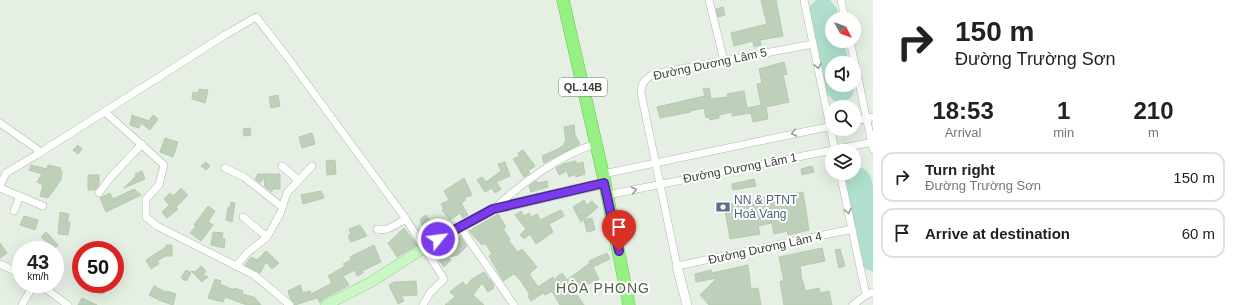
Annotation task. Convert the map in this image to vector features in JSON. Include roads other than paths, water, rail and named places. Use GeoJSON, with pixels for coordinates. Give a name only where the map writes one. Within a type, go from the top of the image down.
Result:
{"type":"FeatureCollection","features":[{"type":"Feature","properties":{"kind":"highway","name":"QL.14B"},"geometry":{"type":"LineString","coordinates":[[563,0],[604,179],[629,305]]}},
{"type":"Feature","properties":{"kind":"main road"},"geometry":{"type":"LineString","coordinates":[[326,305],[371,282],[425,247],[493,209],[604,179]]}},
{"type":"Feature","properties":{"kind":"street"},"geometry":{"type":"LineString","coordinates":[[709,0],[724,61]]}},
{"type":"Feature","properties":{"kind":"street"},"geometry":{"type":"LineString","coordinates":[[804,0],[825,100]]}},
{"type":"Feature","properties":{"kind":"street"},"geometry":{"type":"LineString","coordinates":[[841,0],[844,12]]}},
{"type":"Feature","properties":{"kind":"street"},"geometry":{"type":"LineString","coordinates":[[43,206],[0,187],[6,173],[256,17],[285,54],[406,219],[444,279],[430,293],[423,305]]}},
{"type":"Feature","properties":{"kind":"street","name":"Đường Dương Lâm 5"},"geometry":{"type":"LineString","coordinates":[[656,162],[641,93],[641,86],[646,79],[654,74],[813,44]]}},
{"type":"Feature","properties":{"kind":"street"},"geometry":{"type":"LineString","coordinates":[[852,48],[870,117],[872,144]]}},
{"type":"Feature","properties":{"kind":"street"},"geometry":{"type":"LineString","coordinates":[[105,112],[164,165],[159,184],[146,199],[146,217],[157,226],[263,281],[290,305]]}},
{"type":"Feature","properties":{"kind":"street"},"geometry":{"type":"LineString","coordinates":[[0,123],[37,149],[38,154]]}},
{"type":"Feature","properties":{"kind":"street","name":"Đường Dương Lâm 1"},"geometry":{"type":"LineString","coordinates":[[604,179],[656,162],[825,127]]}},
{"type":"Feature","properties":{"kind":"street"},"geometry":{"type":"LineString","coordinates":[[99,194],[110,178],[142,144]]}},
{"type":"Feature","properties":{"kind":"street"},"geometry":{"type":"LineString","coordinates":[[493,209],[521,186],[555,164],[584,148],[596,144]]}},
{"type":"Feature","properties":{"kind":"street","name":"Đường Dương Lâm 1"},"geometry":{"type":"LineString","coordinates":[[861,146],[872,144]]}},
{"type":"Feature","properties":{"kind":"street","name":"Đường Dương Lâm 1"},"geometry":{"type":"LineString","coordinates":[[607,195],[825,152]]}},
{"type":"Feature","properties":{"kind":"street"},"geometry":{"type":"LineString","coordinates":[[656,162],[677,266],[687,305]]}},
{"type":"Feature","properties":{"kind":"street"},"geometry":{"type":"LineString","coordinates":[[282,166],[298,180]]}},
{"type":"Feature","properties":{"kind":"street"},"geometry":{"type":"LineString","coordinates":[[236,266],[247,253],[267,237],[282,207],[287,193],[312,166]]}},
{"type":"Feature","properties":{"kind":"street"},"geometry":{"type":"LineString","coordinates":[[225,168],[244,178],[282,207]]}},
{"type":"Feature","properties":{"kind":"street"},"geometry":{"type":"LineString","coordinates":[[841,180],[866,295]]}},
{"type":"Feature","properties":{"kind":"street"},"geometry":{"type":"LineString","coordinates":[[14,211],[20,196]]}},
{"type":"Feature","properties":{"kind":"street"},"geometry":{"type":"LineString","coordinates":[[243,216],[267,237]]}},
{"type":"Feature","properties":{"kind":"street"},"geometry":{"type":"LineString","coordinates":[[377,229],[384,231],[388,230],[406,219]]}},
{"type":"Feature","properties":{"kind":"street"},"geometry":{"type":"LineString","coordinates":[[460,227],[514,305]]}},
{"type":"Feature","properties":{"kind":"street","name":"Đường Dương Lâm 4"},"geometry":{"type":"LineString","coordinates":[[677,266],[852,230]]}},
{"type":"Feature","properties":{"kind":"street"},"geometry":{"type":"LineString","coordinates":[[0,264],[12,270]]}},
{"type":"Feature","properties":{"kind":"street"},"geometry":{"type":"LineString","coordinates":[[853,305],[866,295],[873,292]]}},
{"type":"Feature","properties":{"kind":"street"},"geometry":{"type":"LineString","coordinates":[[22,305],[29,293]]}},
{"type":"Feature","properties":{"kind":"street"},"geometry":{"type":"LineString","coordinates":[[51,293],[68,305]]}},
{"type":"Feature","properties":{"kind":"place","name":"NN & PTNT Hoà Vang"},"geometry":{"type":"Point","coordinates":[723,207]}},
{"type":"Feature","properties":{"kind":"district","name":"HÒA PHONG"},"geometry":{"type":"Point","coordinates":[603,288]}}]}
